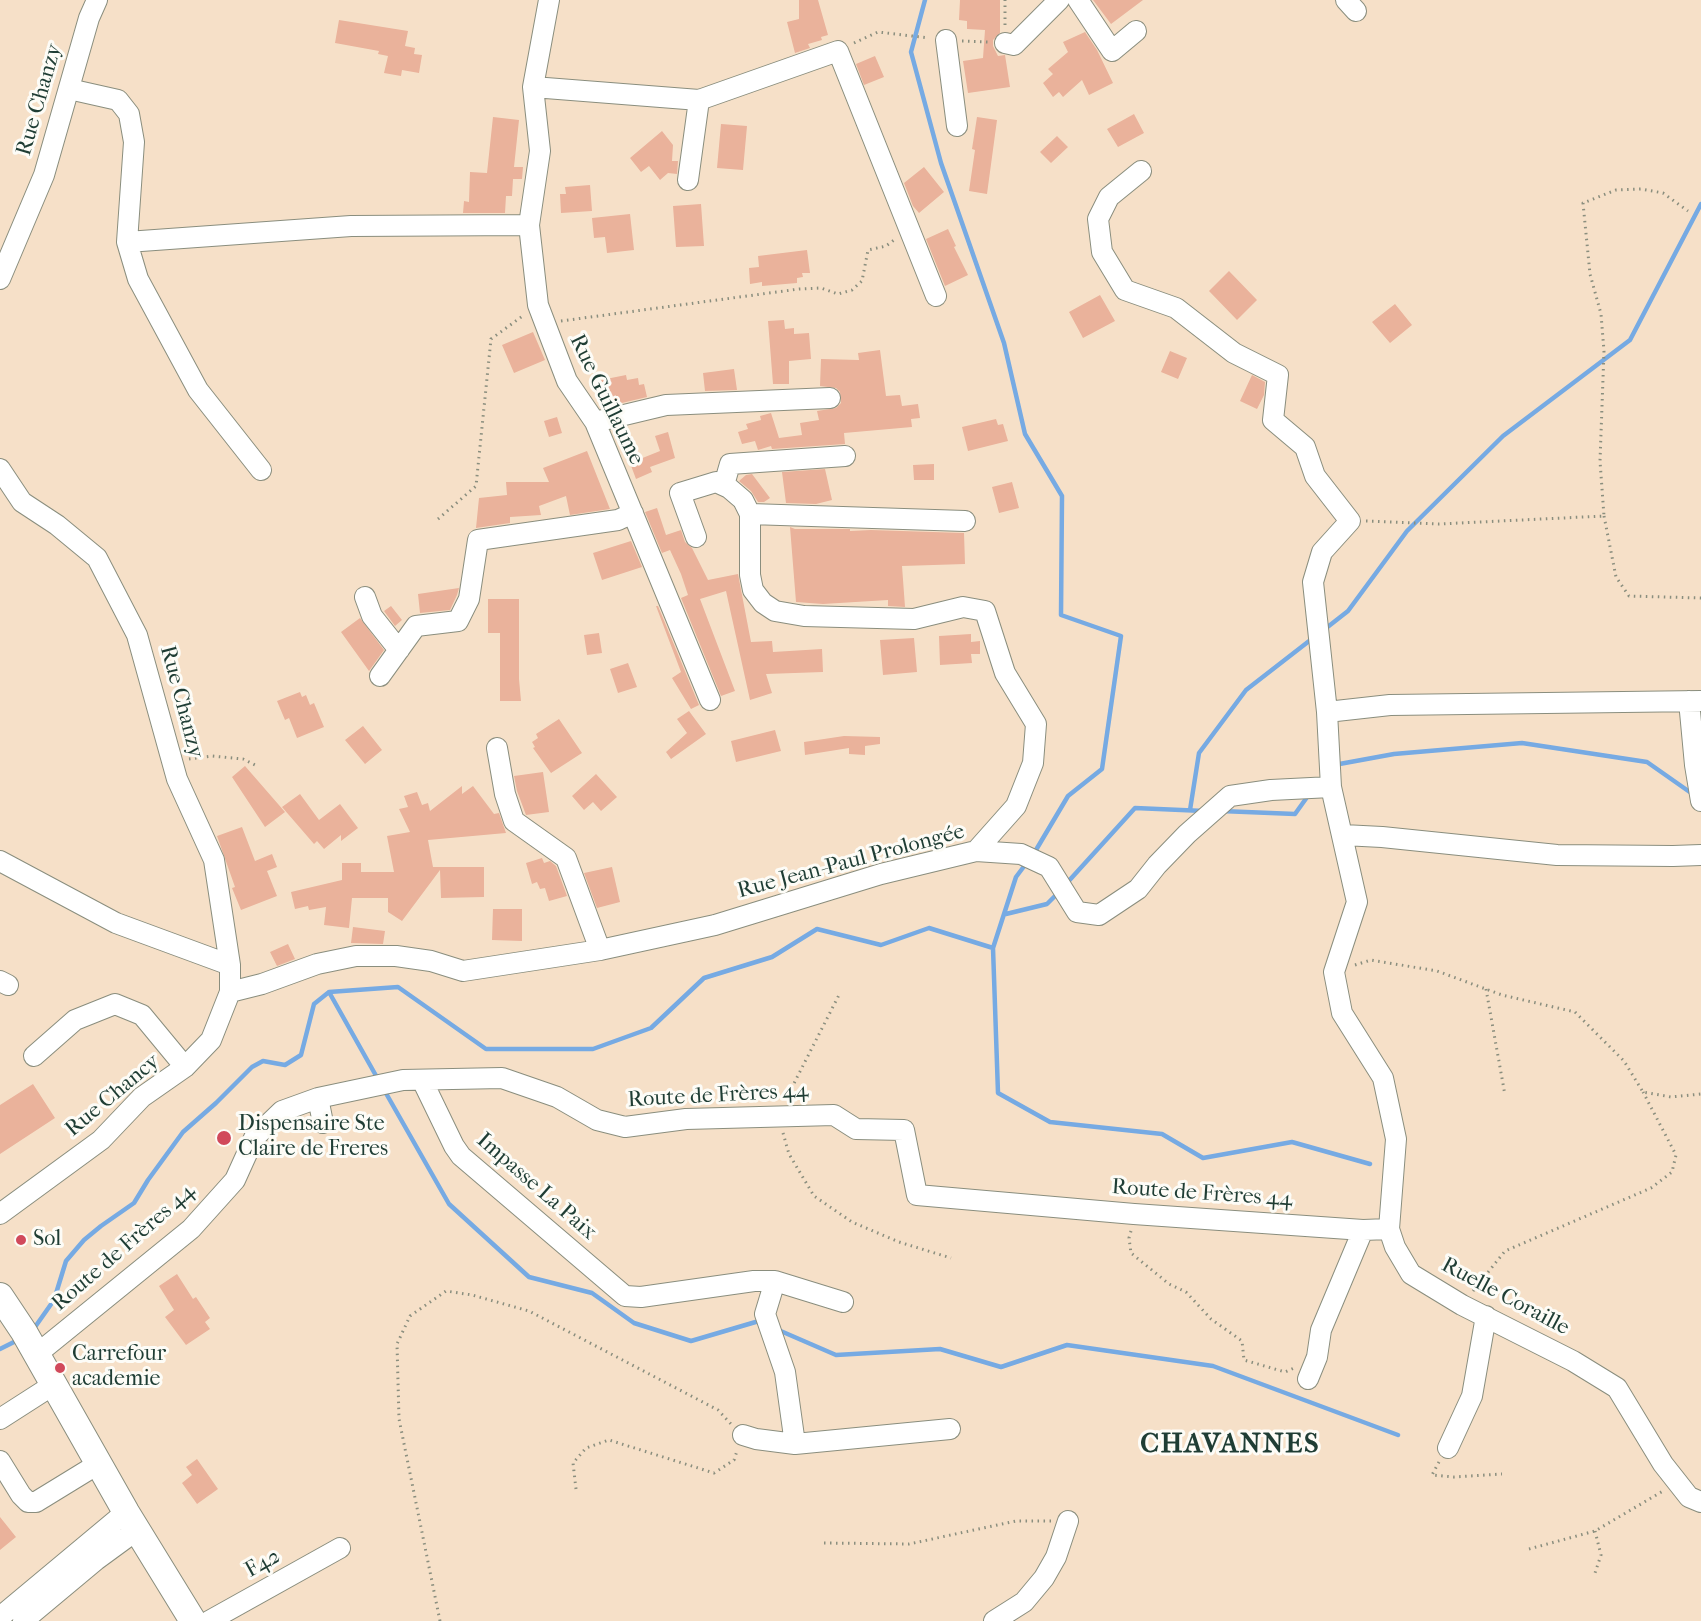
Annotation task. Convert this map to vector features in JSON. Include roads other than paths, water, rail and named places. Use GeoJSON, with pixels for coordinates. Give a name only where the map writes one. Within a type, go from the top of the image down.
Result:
{"type":"FeatureCollection","features":[{"type":"Feature","properties":{"kind":"main road"},"geometry":{"type":"LineString","coordinates":[[0,1296],[37,1354],[131,1521],[193,1621]]}},
{"type":"Feature","properties":{"kind":"street","name":"Rue Chanzy"},"geometry":{"type":"LineString","coordinates":[[0,279],[44,175],[89,18],[97,0]]}},
{"type":"Feature","properties":{"kind":"street","name":"Rue Guillaume"},"geometry":{"type":"LineString","coordinates":[[549,0],[533,87],[540,151],[529,225],[541,314],[567,381],[595,422],[710,700]]}},
{"type":"Feature","properties":{"kind":"street"},"geometry":{"type":"LineString","coordinates":[[1005,43],[1014,45],[1059,0]]}},
{"type":"Feature","properties":{"kind":"street"},"geometry":{"type":"LineString","coordinates":[[1078,0],[1112,51],[1136,31]]}},
{"type":"Feature","properties":{"kind":"street"},"geometry":{"type":"LineString","coordinates":[[946,40],[957,126]]}},
{"type":"Feature","properties":{"kind":"street"},"geometry":{"type":"LineString","coordinates":[[533,87],[699,100],[838,51],[936,296]]}},
{"type":"Feature","properties":{"kind":"street"},"geometry":{"type":"LineString","coordinates":[[69,89],[118,100],[129,114],[134,142],[127,242],[138,279],[198,390],[261,470]]}},
{"type":"Feature","properties":{"kind":"street"},"geometry":{"type":"LineString","coordinates":[[688,180],[699,100]]}},
{"type":"Feature","properties":{"kind":"street","name":"Ruelle Coraille"},"geometry":{"type":"LineString","coordinates":[[1141,171],[1109,197],[1098,219],[1102,252],[1107,261],[1125,290],[1176,308],[1233,353],[1278,375],[1273,420],[1305,447],[1315,476],[1350,521],[1322,552],[1313,582],[1327,712],[1331,787],[1357,902],[1334,972],[1342,1013],[1383,1078],[1396,1139],[1389,1229],[1395,1247],[1411,1274],[1462,1305],[1573,1361],[1617,1388],[1663,1464],[1689,1497],[1701,1502]]}},
{"type":"Feature","properties":{"kind":"street"},"geometry":{"type":"LineString","coordinates":[[127,242],[351,226],[529,225]]}},
{"type":"Feature","properties":{"kind":"street"},"geometry":{"type":"LineString","coordinates":[[595,422],[666,405],[830,398]]}},
{"type":"Feature","properties":{"kind":"street"},"geometry":{"type":"LineString","coordinates":[[724,485],[730,464],[845,456]]}},
{"type":"Feature","properties":{"kind":"street","name":"Rue Chanzy"},"geometry":{"type":"LineString","coordinates":[[0,469],[21,502],[57,525],[97,558],[137,634],[177,779],[214,860],[230,964],[230,992]]}},
{"type":"Feature","properties":{"kind":"street"},"geometry":{"type":"LineString","coordinates":[[696,537],[680,493],[716,482],[729,488],[743,500],[750,514],[750,575],[753,590],[763,603],[775,611],[804,616],[914,619],[963,607],[985,611],[1005,673],[1036,724],[1033,763],[1016,807],[976,851]]}},
{"type":"Feature","properties":{"kind":"street"},"geometry":{"type":"LineString","coordinates":[[0,499],[21,502]]}},
{"type":"Feature","properties":{"kind":"street"},"geometry":{"type":"LineString","coordinates":[[380,676],[416,626],[458,621],[468,599],[478,540],[618,520],[633,513]]}},
{"type":"Feature","properties":{"kind":"street"},"geometry":{"type":"LineString","coordinates":[[750,514],[965,521]]}},
{"type":"Feature","properties":{"kind":"street"},"geometry":{"type":"LineString","coordinates":[[365,597],[372,616],[399,650]]}},
{"type":"Feature","properties":{"kind":"street"},"geometry":{"type":"LineString","coordinates":[[1327,712],[1390,705],[1695,701],[1695,765],[1701,801]]}},
{"type":"Feature","properties":{"kind":"street"},"geometry":{"type":"LineString","coordinates":[[497,748],[505,794],[514,821],[566,858],[600,950]]}},
{"type":"Feature","properties":{"kind":"street","name":"Rue Jean-Paul Prolongée"},"geometry":{"type":"LineString","coordinates":[[230,992],[262,984],[317,964],[356,956],[396,956],[431,961],[463,971],[600,950],[715,925],[881,874],[976,851],[1021,854],[1049,867],[1077,912],[1099,915],[1138,889],[1187,834],[1230,796],[1271,790],[1331,787]]}},
{"type":"Feature","properties":{"kind":"street"},"geometry":{"type":"LineString","coordinates":[[1343,835],[1557,855],[1701,855]]}},
{"type":"Feature","properties":{"kind":"street"},"geometry":{"type":"LineString","coordinates":[[0,861],[116,922],[230,964]]}},
{"type":"Feature","properties":{"kind":"street","name":"Rue Chancy"},"geometry":{"type":"LineString","coordinates":[[0,1214],[101,1140],[142,1097],[185,1067],[211,1040],[230,992]]}},
{"type":"Feature","properties":{"kind":"street"},"geometry":{"type":"LineString","coordinates":[[33,1056],[75,1020],[115,1004],[142,1014],[185,1067]]}},
{"type":"Feature","properties":{"kind":"street","name":"Route de Frères 44"},"geometry":{"type":"LineString","coordinates":[[37,1354],[191,1228],[234,1180],[254,1138],[282,1111],[318,1098],[403,1080],[502,1078],[557,1097],[597,1120],[625,1127],[686,1119],[834,1115],[856,1129],[904,1130],[917,1195],[1134,1214],[1363,1230],[1389,1229]]}},
{"type":"Feature","properties":{"kind":"street","name":"Impasse La Paix"},"geometry":{"type":"LineString","coordinates":[[422,1080],[461,1156],[625,1296],[641,1297],[754,1281],[775,1281],[843,1302]]}},
{"type":"Feature","properties":{"kind":"street"},"geometry":{"type":"LineString","coordinates":[[318,1098],[323,1123]]}},
{"type":"Feature","properties":{"kind":"street"},"geometry":{"type":"LineString","coordinates":[[1308,1378],[1317,1358],[1321,1330],[1363,1230]]}},
{"type":"Feature","properties":{"kind":"street"},"geometry":{"type":"LineString","coordinates":[[775,1281],[765,1314],[784,1372],[795,1444]]}},
{"type":"Feature","properties":{"kind":"street"},"geometry":{"type":"LineString","coordinates":[[1448,1448],[1472,1396],[1486,1316]]}},
{"type":"Feature","properties":{"kind":"street"},"geometry":{"type":"LineString","coordinates":[[0,1419],[53,1384]]}},
{"type":"Feature","properties":{"kind":"street"},"geometry":{"type":"LineString","coordinates":[[743,1435],[795,1444],[950,1429]]}},
{"type":"Feature","properties":{"kind":"street"},"geometry":{"type":"LineString","coordinates":[[0,1461],[21,1496],[28,1502],[36,1502],[98,1464]]}},
{"type":"Feature","properties":{"kind":"street"},"geometry":{"type":"LineString","coordinates":[[15,1616],[96,1560],[131,1521]]}},
{"type":"Feature","properties":{"kind":"street"},"geometry":{"type":"LineString","coordinates":[[994,1621],[1024,1602],[1044,1578],[1056,1557],[1068,1521]]}},
{"type":"Feature","properties":{"kind":"street","name":"F42"},"geometry":{"type":"LineString","coordinates":[[209,1621],[340,1548]]}},
{"type":"Feature","properties":{"kind":"waterway"},"geometry":{"type":"LineString","coordinates":[[925,0],[911,52],[941,163],[1004,343],[1025,434],[1062,496],[1061,615],[1121,636],[1102,769],[1068,796],[1033,855]]}},
{"type":"Feature","properties":{"kind":"waterway"},"geometry":{"type":"LineString","coordinates":[[1325,629],[1348,611],[1407,531],[1503,436],[1630,340],[1701,204]]}},
{"type":"Feature","properties":{"kind":"waterway"},"geometry":{"type":"LineString","coordinates":[[1190,810],[1199,753],[1246,690],[1313,638]]}},
{"type":"Feature","properties":{"kind":"waterway"},"geometry":{"type":"LineString","coordinates":[[1334,765],[1394,754],[1522,743],[1647,762],[1694,795]]}},
{"type":"Feature","properties":{"kind":"waterway"},"geometry":{"type":"LineString","coordinates":[[1221,811],[1295,814],[1310,793]]}},
{"type":"Feature","properties":{"kind":"waterway"},"geometry":{"type":"LineString","coordinates":[[1066,884],[1135,808],[1204,811]]}},
{"type":"Feature","properties":{"kind":"waterway"},"geometry":{"type":"LineString","coordinates":[[1028,861],[1016,877],[993,948],[998,1093],[1050,1122],[1162,1134],[1203,1158],[1292,1142],[1370,1164]]}},
{"type":"Feature","properties":{"kind":"waterway"},"geometry":{"type":"LineString","coordinates":[[1006,914],[1047,904],[1058,893]]}},
{"type":"Feature","properties":{"kind":"waterway"},"geometry":{"type":"LineString","coordinates":[[35,1327],[54,1300],[66,1261],[84,1240],[134,1203],[183,1132],[252,1067],[263,1061],[285,1065],[301,1055],[314,1004],[329,992],[398,987],[486,1049],[593,1049],[651,1028],[704,978],[772,957],[817,929],[881,945],[929,928],[993,948]]}},
{"type":"Feature","properties":{"kind":"waterway"},"geometry":{"type":"LineString","coordinates":[[329,992],[379,1081]]}},
{"type":"Feature","properties":{"kind":"waterway"},"geometry":{"type":"LineString","coordinates":[[383,1088],[449,1204],[529,1277],[592,1293],[634,1323],[691,1341],[759,1321],[763,1323]]}},
{"type":"Feature","properties":{"kind":"waterway"},"geometry":{"type":"LineString","coordinates":[[776,1329],[836,1355],[940,1349],[1001,1367],[1067,1345],[1213,1366],[1398,1435]]}},
{"type":"Feature","properties":{"kind":"waterway"},"geometry":{"type":"LineString","coordinates":[[0,1349],[14,1342]]}},
{"type":"Feature","properties":{"kind":"place","name":"Dispensaire Ste Claire de Freres"},"geometry":{"type":"Point","coordinates":[224,1138]}},
{"type":"Feature","properties":{"kind":"place","name":"Sol"},"geometry":{"type":"Point","coordinates":[21,1240]}},
{"type":"Feature","properties":{"kind":"place","name":"Carrefour academie"},"geometry":{"type":"Point","coordinates":[60,1368]}},
{"type":"Feature","properties":{"kind":"district","name":"CHAVANNES"},"geometry":{"type":"Point","coordinates":[1230,1445]}}]}
